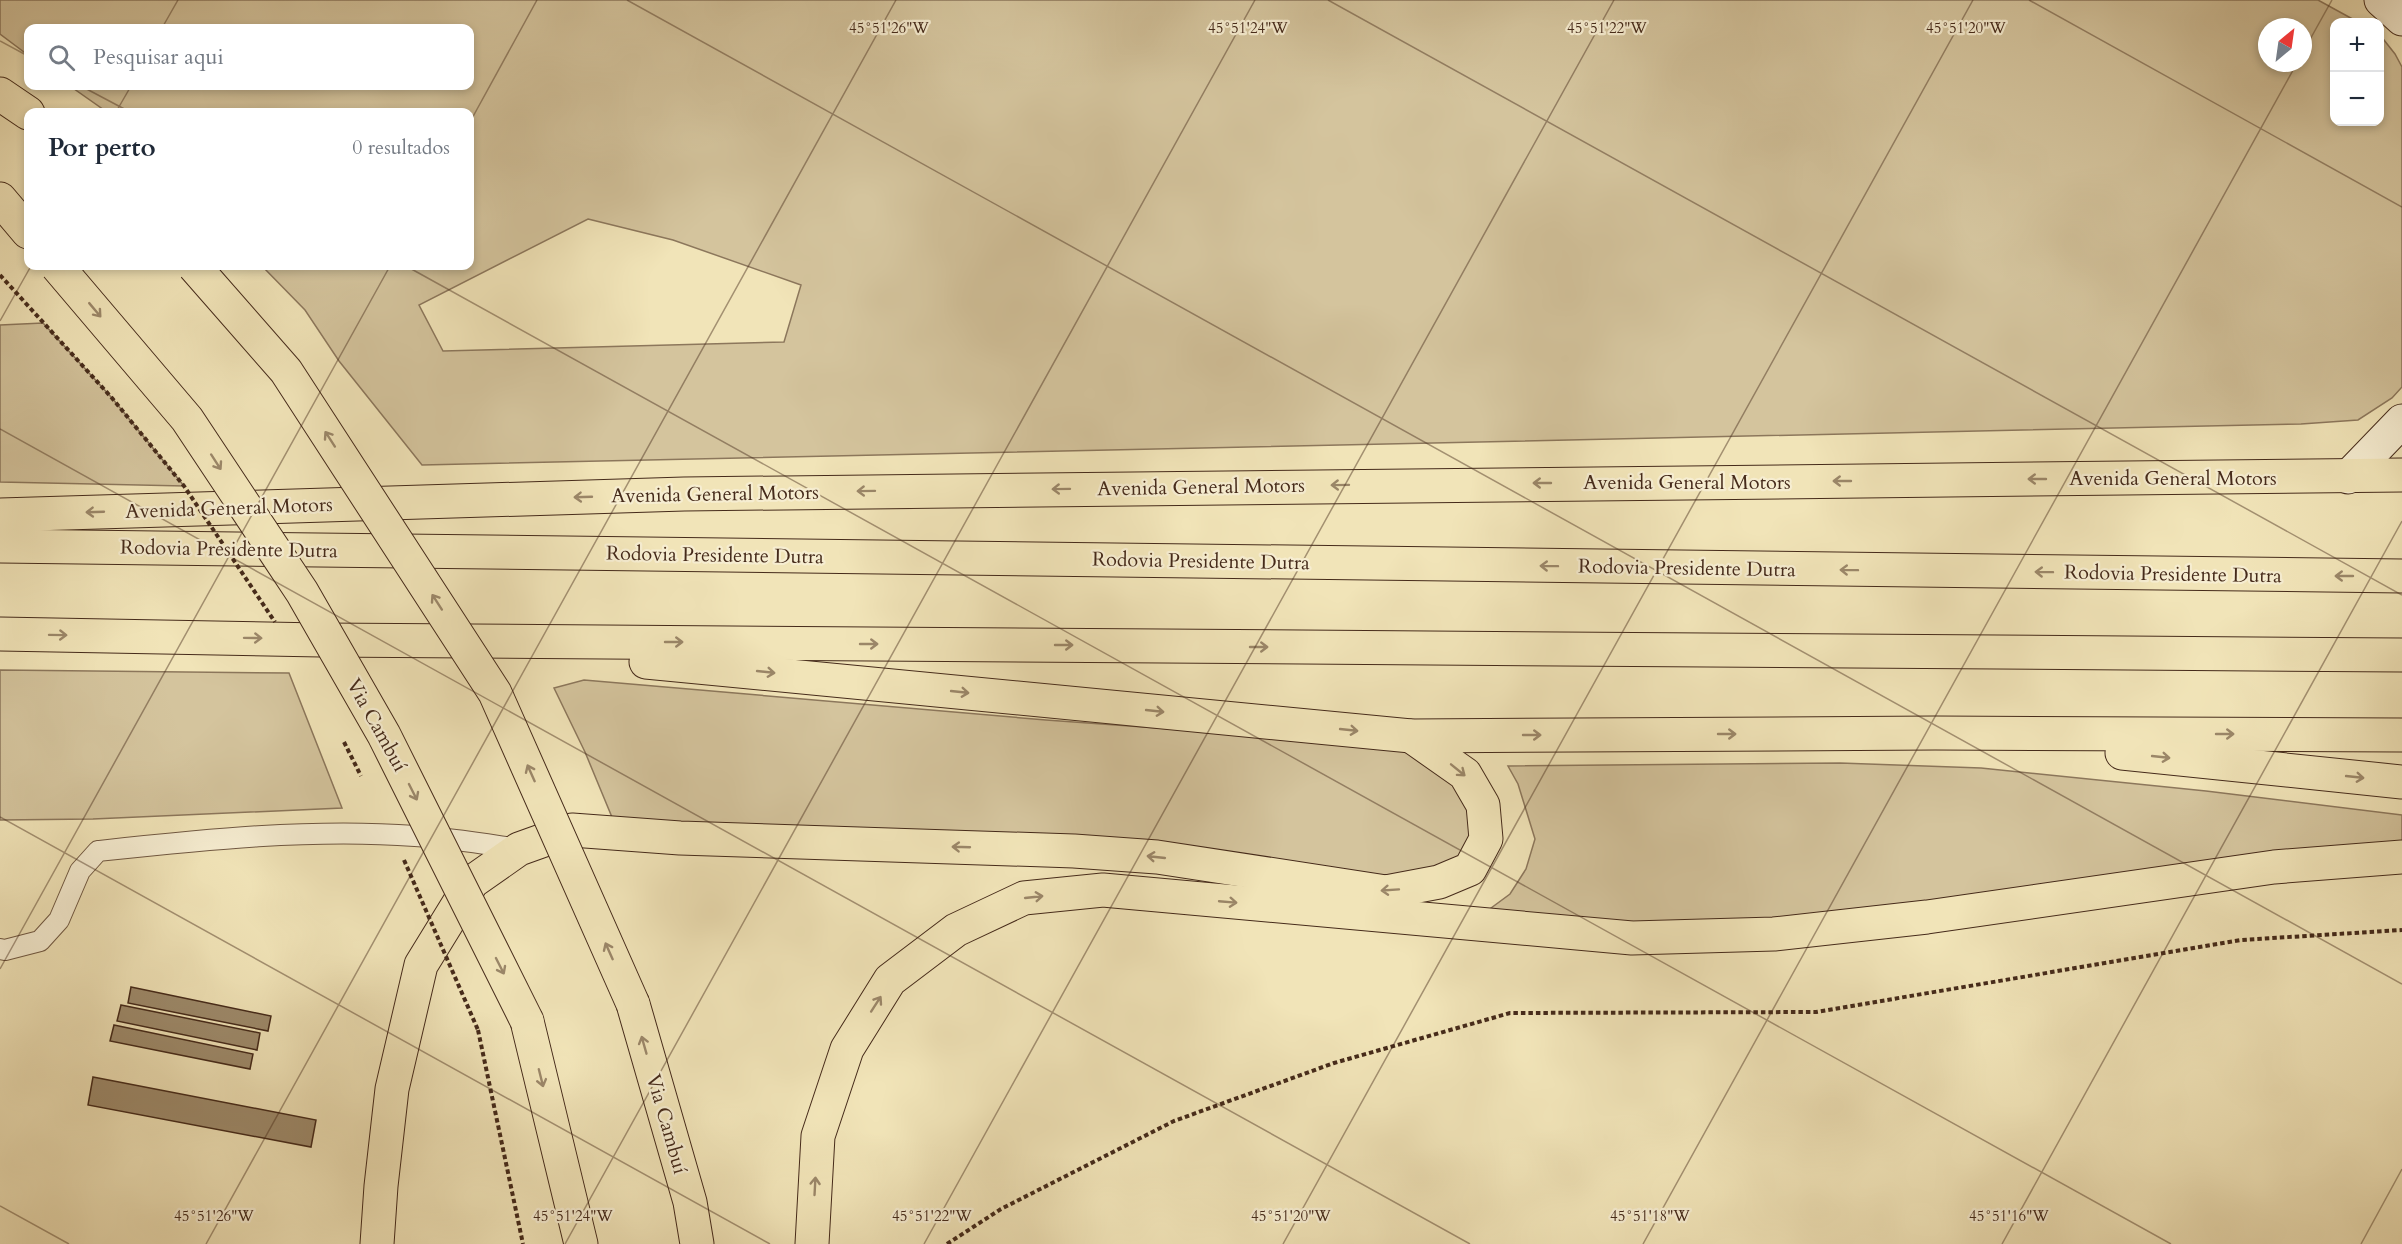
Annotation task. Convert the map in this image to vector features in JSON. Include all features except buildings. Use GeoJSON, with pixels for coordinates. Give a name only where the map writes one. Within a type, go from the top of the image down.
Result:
{"type":"FeatureCollection","features":[{"type":"Feature","properties":{"kind":"main road"},"geometry":{"type":"LineString","coordinates":[[2381,0],[2402,19]]}},
{"type":"Feature","properties":{"kind":"main road"},"geometry":{"type":"LineString","coordinates":[[0,199],[24,227]]}},
{"type":"Feature","properties":{"kind":"main road","name":"Via Cambuí"},"geometry":{"type":"LineString","coordinates":[[60,270],[188,419],[302,592],[384,735],[527,1021],[581,1244]]}},
{"type":"Feature","properties":{"kind":"main road","name":"Via Cambuí"},"geometry":{"type":"LineString","coordinates":[[198,270],[286,371],[495,693],[633,1005],[690,1202],[697,1244]]}},
{"type":"Feature","properties":{"kind":"main road"},"geometry":{"type":"LineString","coordinates":[[2348,477],[2402,421]]}},
{"type":"Feature","properties":{"kind":"main road","name":"Avenida General Motors"},"geometry":{"type":"LineString","coordinates":[[0,515],[684,494],[1422,484],[2402,475]]}},
{"type":"Feature","properties":{"kind":"main road","name":"Rodovia Presidente Dutra"},"geometry":{"type":"LineString","coordinates":[[0,546],[2402,576]]}},
{"type":"Feature","properties":{"kind":"main road"},"geometry":{"type":"LineString","coordinates":[[0,634],[321,640],[2402,655]]}},
{"type":"Feature","properties":{"kind":"main road"},"geometry":{"type":"LineString","coordinates":[[321,640],[708,667],[1411,736],[1935,733],[2402,735]]}},
{"type":"Feature","properties":{"kind":"main road"},"geometry":{"type":"LineString","coordinates":[[1935,733],[2402,782]]}},
{"type":"Feature","properties":{"kind":"main road"},"geometry":{"type":"LineString","coordinates":[[377,1244],[392,1089],[421,965],[471,882],[519,849],[572,830],[680,838],[1074,851],[1157,857],[1386,892],[1438,882],[1470,869],[1486,839],[1483,805],[1465,774],[1411,736]]}},
{"type":"Feature","properties":{"kind":"main road"},"geometry":{"type":"LineString","coordinates":[[812,1244],[818,1136],[847,1049],[890,980],[956,930],[1024,898],[1102,890],[1632,938],[1774,934],[1927,917],[2274,867],[2402,857]]}},
{"type":"Feature","properties":{"kind":"lane"},"geometry":{"type":"LineString","coordinates":[[0,949],[5,950],[40,941],[59,920],[80,870],[98,851],[199,840],[311,835],[414,836],[519,849]]}},
{"type":"Feature","properties":{"kind":"path"},"geometry":{"type":"LineString","coordinates":[[0,275],[112,398],[184,486],[277,624]]}},
{"type":"Feature","properties":{"kind":"path"},"geometry":{"type":"LineString","coordinates":[[342,738],[364,780]]}},
{"type":"Feature","properties":{"kind":"path"},"geometry":{"type":"LineString","coordinates":[[401,854],[478,1030],[523,1244]]}},
{"type":"Feature","properties":{"kind":"path"},"geometry":{"type":"LineString","coordinates":[[947,1244],[1001,1209],[1174,1121],[1334,1063],[1510,1013],[1816,1012],[2241,940],[2402,930]]}},
{"type":"Feature","properties":{"kind":"shaded area"},"geometry":{"type":"Polygon","coordinates":[[[0,0],[2318,0],[2351,18],[2330,18],[2330,126],[2384,126],[2384,40],[2402,67],[2402,387],[2392,398],[2358,420],[2301,424],[422,465],[339,361],[305,310],[266,270],[474,270],[474,108],[101,108],[76,90],[474,90],[474,24],[24,24],[24,52],[0,34],[0,0]],[[588,219],[419,305],[443,351],[784,342],[801,285],[673,240],[588,219]]]}},
{"type":"Feature","properties":{"kind":"shaded area"},"geometry":{"type":"Polygon","coordinates":[[[43,323],[112,398],[184,486],[0,482],[0,325],[43,323]]]}},
{"type":"Feature","properties":{"kind":"shaded area"},"geometry":{"type":"Polygon","coordinates":[[[0,670],[289,673],[342,808],[93,819],[0,820],[0,670]]]}},
{"type":"Feature","properties":{"kind":"shaded area"},"geometry":{"type":"Polygon","coordinates":[[[584,680],[1046,720],[1312,739],[1411,736],[1465,774],[1486,839],[1439,882],[614,822],[585,752],[554,688],[584,680]]]}},
{"type":"Feature","properties":{"kind":"shaded area"},"geometry":{"type":"Polygon","coordinates":[[[1840,763],[1981,768],[2206,791],[2402,815],[2402,852],[1906,914],[1627,934],[1487,911],[1510,894],[1526,869],[1535,839],[1518,784],[1508,766],[1840,763]]]}}]}
